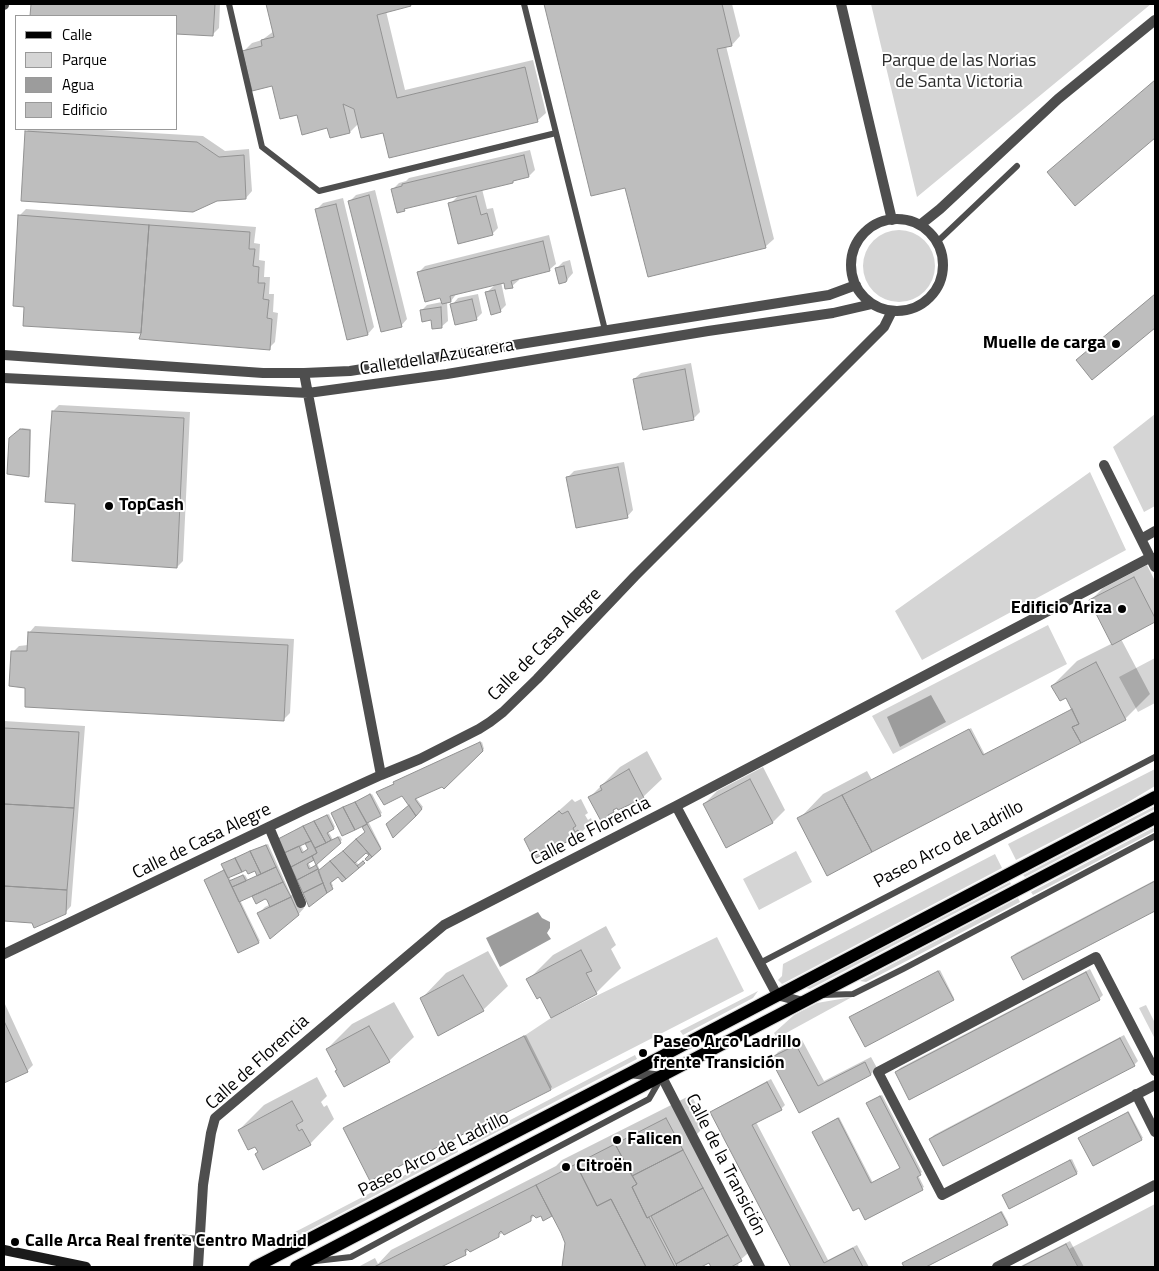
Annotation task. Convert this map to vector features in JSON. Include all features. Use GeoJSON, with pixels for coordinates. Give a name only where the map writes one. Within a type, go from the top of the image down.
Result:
{"type":"FeatureCollection","features":[{"type":"Feature","properties":{"kind":"main road","name":"Paseo Arco de Ladrillo"},"geometry":{"type":"LineString","coordinates":[[255,1267],[630,1073],[1155,797]]}},
{"type":"Feature","properties":{"kind":"main road","name":"Paseo Arco de Ladrillo"},"geometry":{"type":"LineString","coordinates":[[302,1264],[1155,818]]}},
{"type":"Feature","properties":{"kind":"main road"},"geometry":{"type":"LineString","coordinates":[[4,1250],[86,1267]]}},
{"type":"Feature","properties":{"kind":"street"},"geometry":{"type":"LineString","coordinates":[[841,4],[892,220]]}},
{"type":"Feature","properties":{"kind":"street"},"geometry":{"type":"LineString","coordinates":[[920,225],[940,209],[1058,99],[1155,20]]}},
{"type":"Feature","properties":{"kind":"street"},"geometry":{"type":"LineString","coordinates":[[892,220],[911,221],[920,225],[937,242],[942,256],[943,270],[939,284],[932,296],[920,305],[907,311],[892,311],[872,304],[860,292],[851,271],[852,257],[857,243],[866,231],[878,223],[892,220]]}},
{"type":"Feature","properties":{"kind":"street","name":"Calle de la Azucarera"},"geometry":{"type":"LineString","coordinates":[[4,355],[263,373],[350,371],[829,295],[856,285]]}},
{"type":"Feature","properties":{"kind":"street","name":"Calle de la Azucarera"},"geometry":{"type":"LineString","coordinates":[[4,378],[308,394],[429,377],[708,331],[833,314],[872,304]]}},
{"type":"Feature","properties":{"kind":"street","name":"Calle de Casa Alegre"},"geometry":{"type":"LineString","coordinates":[[4,954],[269,827],[380,775],[420,759],[479,729],[503,712],[635,576],[884,327],[892,311]]}},
{"type":"Feature","properties":{"kind":"street"},"geometry":{"type":"LineString","coordinates":[[304,373],[380,775]]}},
{"type":"Feature","properties":{"kind":"street"},"geometry":{"type":"LineString","coordinates":[[1104,465],[1153,562]]}},
{"type":"Feature","properties":{"kind":"street"},"geometry":{"type":"LineString","coordinates":[[1141,538],[1155,531]]}},
{"type":"Feature","properties":{"kind":"street","name":"Calle de Florencia"},"geometry":{"type":"LineString","coordinates":[[198,1267],[203,1184],[215,1118],[444,925],[1153,562]]}},
{"type":"Feature","properties":{"kind":"street"},"geometry":{"type":"LineString","coordinates":[[676,806],[777,996],[803,1002]]}},
{"type":"Feature","properties":{"kind":"street"},"geometry":{"type":"LineString","coordinates":[[269,827],[301,903]]}},
{"type":"Feature","properties":{"kind":"street"},"geometry":{"type":"LineString","coordinates":[[1155,1071],[1096,957],[878,1072],[942,1195],[1155,1084]]}},
{"type":"Feature","properties":{"kind":"street"},"geometry":{"type":"LineString","coordinates":[[630,1073],[662,1077]]}},
{"type":"Feature","properties":{"kind":"street","name":"Calle de la Transición"},"geometry":{"type":"LineString","coordinates":[[662,1077],[760,1267]]}},
{"type":"Feature","properties":{"kind":"street"},"geometry":{"type":"LineString","coordinates":[[1136,1094],[1155,1132]]}},
{"type":"Feature","properties":{"kind":"street"},"geometry":{"type":"LineString","coordinates":[[997,1267],[1155,1185]]}},
{"type":"Feature","properties":{"kind":"lane"},"geometry":{"type":"LineString","coordinates":[[229,4],[262,147],[319,191],[556,133]]}},
{"type":"Feature","properties":{"kind":"lane"},"geometry":{"type":"LineString","coordinates":[[524,4],[605,330]]}},
{"type":"Feature","properties":{"kind":"lane"},"geometry":{"type":"LineString","coordinates":[[937,242],[1017,166]]}},
{"type":"Feature","properties":{"kind":"lane","name":"Paseo Arco de Ladrillo"},"geometry":{"type":"LineString","coordinates":[[760,963],[1155,757]]}},
{"type":"Feature","properties":{"kind":"lane","name":"Paseo Arco de Ladrillo"},"geometry":{"type":"LineString","coordinates":[[814,996],[853,994],[904,970],[1155,836]]}},
{"type":"Feature","properties":{"kind":"lane"},"geometry":{"type":"LineString","coordinates":[[176,1237],[200,1239]]}},
{"type":"Feature","properties":{"kind":"green space","name":"Parque de las Norias de Santa Victoria"},"geometry":{"type":"Polygon","coordinates":[[[871,4],[1151,4],[917,197],[871,4]]]}},
{"type":"Feature","properties":{"kind":"green space"},"geometry":{"type":"Polygon","coordinates":[[[899,230],[919,236],[929,246],[935,266],[929,286],[919,296],[899,302],[879,296],[869,286],[863,266],[869,246],[879,236],[899,230]]]}},
{"type":"Feature","properties":{"kind":"green space"},"geometry":{"type":"Polygon","coordinates":[[[1155,414],[1155,506],[1144,512],[1113,447],[1155,414]]]}},
{"type":"Feature","properties":{"kind":"green space"},"geometry":{"type":"Polygon","coordinates":[[[1090,472],[1126,550],[922,660],[895,611],[1090,472]]]}},
{"type":"Feature","properties":{"kind":"green space"},"geometry":{"type":"Polygon","coordinates":[[[1048,625],[1067,664],[893,754],[872,716],[1048,625]]]}},
{"type":"Feature","properties":{"kind":"green space"},"geometry":{"type":"Polygon","coordinates":[[[1155,658],[1155,703],[1138,712],[1119,677],[1155,658]]]}},
{"type":"Feature","properties":{"kind":"green space"},"geometry":{"type":"Polygon","coordinates":[[[1155,769],[1155,786],[1125,804],[1016,860],[1008,844],[1155,769]]]}},
{"type":"Feature","properties":{"kind":"green space"},"geometry":{"type":"Polygon","coordinates":[[[1155,806],[1155,809],[1025,877],[1023,875],[1155,806]]]}},
{"type":"Feature","properties":{"kind":"green space"},"geometry":{"type":"Polygon","coordinates":[[[1155,827],[1155,831],[1033,895],[1031,892],[1155,827]]]}},
{"type":"Feature","properties":{"kind":"green space"},"geometry":{"type":"Polygon","coordinates":[[[796,851],[812,882],[759,910],[743,879],[796,851]]]}},
{"type":"Feature","properties":{"kind":"green space"},"geometry":{"type":"Polygon","coordinates":[[[995,854],[1002,868],[782,984],[778,980],[782,976],[783,964],[995,854]]]}},
{"type":"Feature","properties":{"kind":"green space"},"geometry":{"type":"Polygon","coordinates":[[[1010,882],[1011,884],[810,989],[806,988],[1010,882]]]}},
{"type":"Feature","properties":{"kind":"green space"},"geometry":{"type":"Polygon","coordinates":[[[1018,898],[1020,902],[866,982],[860,981],[1018,898]]]}},
{"type":"Feature","properties":{"kind":"green space"},"geometry":{"type":"Polygon","coordinates":[[[717,937],[744,991],[551,1090],[524,1036],[551,1018],[717,937]]]}},
{"type":"Feature","properties":{"kind":"green space"},"geometry":{"type":"Polygon","coordinates":[[[758,991],[753,998],[683,1035],[680,1031],[758,991]]]}},
{"type":"Feature","properties":{"kind":"green space"},"geometry":{"type":"Polygon","coordinates":[[[852,997],[777,1038],[774,1033],[794,1015],[817,1003],[852,997]]]}},
{"type":"Feature","properties":{"kind":"green space"},"geometry":{"type":"Polygon","coordinates":[[[1146,1005],[1155,1023],[1155,1039],[1139,1008],[1146,1005]]]}},
{"type":"Feature","properties":{"kind":"green space"},"geometry":{"type":"Polygon","coordinates":[[[635,1055],[637,1059],[470,1146],[468,1142],[635,1055]]]}},
{"type":"Feature","properties":{"kind":"green space"},"geometry":{"type":"Polygon","coordinates":[[[457,1148],[458,1152],[273,1249],[270,1245],[457,1148]]]}},
{"type":"Feature","properties":{"kind":"green space"},"geometry":{"type":"Polygon","coordinates":[[[1155,1204],[1155,1267],[1078,1267],[1069,1249],[1155,1204]]]}},
{"type":"Feature","properties":{"kind":"water"},"geometry":{"type":"Polygon","coordinates":[[[931,695],[946,722],[900,747],[887,717],[931,695]]]}},
{"type":"Feature","properties":{"kind":"water"},"geometry":{"type":"Polygon","coordinates":[[[538,912],[542,918],[550,922],[550,928],[547,933],[551,939],[500,967],[486,938],[538,912]]]}},
{"type":"Feature","properties":{"kind":"building"},"geometry":{"type":"Polygon","coordinates":[[[31,4],[215,4],[213,36],[178,34],[178,15],[30,15],[31,4]]]}},
{"type":"Feature","properties":{"kind":"building"},"geometry":{"type":"Polygon","coordinates":[[[266,4],[410,4],[411,6],[377,15],[397,98],[525,67],[538,122],[389,158],[383,133],[361,138],[354,109],[343,104],[350,133],[330,138],[327,128],[302,135],[297,115],[280,119],[272,86],[252,91],[242,51],[262,46],[261,40],[274,37],[266,4]]]}},
{"type":"Feature","properties":{"kind":"building"},"geometry":{"type":"Polygon","coordinates":[[[544,4],[722,4],[732,46],[717,49],[766,248],[648,277],[625,188],[591,196],[544,4]]]}},
{"type":"Feature","properties":{"kind":"building"},"geometry":{"type":"Polygon","coordinates":[[[1155,80],[1155,138],[1075,206],[1047,172],[1155,80]]]}},
{"type":"Feature","properties":{"kind":"building"},"geometry":{"type":"Polygon","coordinates":[[[25,131],[197,142],[219,157],[244,155],[246,199],[217,201],[193,212],[21,201],[25,131]]]}},
{"type":"Feature","properties":{"kind":"building"},"geometry":{"type":"Polygon","coordinates":[[[524,155],[529,177],[513,181],[513,183],[404,209],[405,211],[397,213],[391,189],[402,186],[402,184],[524,155]]]}},
{"type":"Feature","properties":{"kind":"building"},"geometry":{"type":"Polygon","coordinates":[[[369,195],[402,327],[381,332],[348,201],[369,195]]]}},
{"type":"Feature","properties":{"kind":"building"},"geometry":{"type":"Polygon","coordinates":[[[476,196],[481,215],[487,213],[493,235],[458,244],[448,203],[476,196]]]}},
{"type":"Feature","properties":{"kind":"building"},"geometry":{"type":"Polygon","coordinates":[[[336,204],[368,335],[347,340],[315,209],[336,204]]]}},
{"type":"Feature","properties":{"kind":"building"},"geometry":{"type":"Polygon","coordinates":[[[18,215],[149,225],[141,333],[23,326],[24,307],[13,306],[18,215]]]}},
{"type":"Feature","properties":{"kind":"building"},"geometry":{"type":"Polygon","coordinates":[[[149,225],[250,232],[249,249],[255,249],[253,266],[259,267],[258,283],[265,283],[263,299],[269,300],[267,318],[272,319],[270,350],[139,339],[149,225]]]}},
{"type":"Feature","properties":{"kind":"building"},"geometry":{"type":"Polygon","coordinates":[[[543,241],[550,271],[511,281],[513,288],[505,289],[504,283],[450,296],[451,302],[442,304],[440,298],[425,302],[417,272],[543,241]]]}},
{"type":"Feature","properties":{"kind":"building"},"geometry":{"type":"Polygon","coordinates":[[[564,266],[567,280],[559,284],[555,268],[564,266]]]}},
{"type":"Feature","properties":{"kind":"building"},"geometry":{"type":"Polygon","coordinates":[[[495,290],[501,312],[491,315],[485,292],[495,290]]]}},
{"type":"Feature","properties":{"kind":"building","name":"Muelle de carga"},"geometry":{"type":"Polygon","coordinates":[[[1155,294],[1155,328],[1092,380],[1076,360],[1155,294]]]}},
{"type":"Feature","properties":{"kind":"building"},"geometry":{"type":"Polygon","coordinates":[[[472,299],[477,320],[455,325],[450,304],[472,299]]]}},
{"type":"Feature","properties":{"kind":"building"},"geometry":{"type":"Polygon","coordinates":[[[441,307],[442,328],[432,329],[431,320],[422,322],[420,310],[441,307]]]}},
{"type":"Feature","properties":{"kind":"building"},"geometry":{"type":"Polygon","coordinates":[[[685,369],[694,420],[643,430],[633,379],[685,369]]]}},
{"type":"Feature","properties":{"kind":"building"},"geometry":{"type":"Polygon","coordinates":[[[52,411],[184,418],[177,568],[72,561],[75,504],[45,502],[52,411]]]}},
{"type":"Feature","properties":{"kind":"building"},"geometry":{"type":"Polygon","coordinates":[[[20,429],[30,430],[29,477],[7,474],[9,438],[20,429]]]}},
{"type":"Feature","properties":{"kind":"building"},"geometry":{"type":"Polygon","coordinates":[[[618,467],[628,518],[576,528],[566,477],[618,467]]]}},
{"type":"Feature","properties":{"kind":"building","name":"Edificio Ariza"},"geometry":{"type":"Polygon","coordinates":[[[1134,577],[1155,618],[1155,622],[1112,645],[1089,600],[1134,577]]]}},
{"type":"Feature","properties":{"kind":"building"},"geometry":{"type":"Polygon","coordinates":[[[28,632],[288,645],[284,721],[25,707],[25,688],[9,686],[11,651],[27,651],[28,632]]]}},
{"type":"Feature","properties":{"kind":"building"},"geometry":{"type":"Polygon","coordinates":[[[1096,662],[1126,720],[1081,743],[1072,727],[1079,724],[1066,698],[1060,701],[1051,686],[1096,662]]]}},
{"type":"Feature","properties":{"kind":"building"},"geometry":{"type":"Polygon","coordinates":[[[1072,709],[1079,724],[1072,727],[1081,743],[872,852],[842,795],[969,729],[983,755],[1072,709]]]}},
{"type":"Feature","properties":{"kind":"building"},"geometry":{"type":"Polygon","coordinates":[[[4,728],[79,732],[74,808],[4,804],[4,728]]]}},
{"type":"Feature","properties":{"kind":"building"},"geometry":{"type":"Polygon","coordinates":[[[480,742],[483,751],[444,789],[442,787],[415,799],[422,809],[416,816],[402,796],[384,805],[376,792],[394,784],[393,782],[480,742]]]}},
{"type":"Feature","properties":{"kind":"building"},"geometry":{"type":"Polygon","coordinates":[[[629,769],[644,798],[618,810],[617,808],[613,810],[614,812],[608,815],[609,817],[601,821],[588,797],[602,790],[600,786],[629,769]]]}},
{"type":"Feature","properties":{"kind":"building"},"geometry":{"type":"Polygon","coordinates":[[[750,779],[773,823],[726,848],[703,804],[750,779]]]}},
{"type":"Feature","properties":{"kind":"building"},"geometry":{"type":"Polygon","coordinates":[[[370,794],[381,816],[367,823],[355,802],[370,794]]]}},
{"type":"Feature","properties":{"kind":"building"},"geometry":{"type":"Polygon","coordinates":[[[842,795],[872,852],[827,876],[797,818],[842,795]]]}},
{"type":"Feature","properties":{"kind":"building"},"geometry":{"type":"Polygon","coordinates":[[[355,802],[367,824],[355,830],[343,807],[355,802]]]}},
{"type":"Feature","properties":{"kind":"building"},"geometry":{"type":"Polygon","coordinates":[[[4,804],[74,808],[67,890],[4,886],[4,804]]]}},
{"type":"Feature","properties":{"kind":"building"},"geometry":{"type":"Polygon","coordinates":[[[409,805],[416,816],[393,838],[386,824],[409,805]]]}},
{"type":"Feature","properties":{"kind":"building"},"geometry":{"type":"Polygon","coordinates":[[[343,807],[355,830],[342,836],[331,813],[343,807]]]}},
{"type":"Feature","properties":{"kind":"building"},"geometry":{"type":"Polygon","coordinates":[[[559,811],[562,814],[568,811],[576,826],[573,828],[575,832],[578,830],[580,835],[534,859],[524,839],[559,811]]]}},
{"type":"Feature","properties":{"kind":"building"},"geometry":{"type":"Polygon","coordinates":[[[327,815],[334,829],[327,833],[331,840],[326,843],[314,821],[327,815]]]}},
{"type":"Feature","properties":{"kind":"building"},"geometry":{"type":"Polygon","coordinates":[[[314,821],[326,843],[315,848],[303,826],[314,821]]]}},
{"type":"Feature","properties":{"kind":"building"},"geometry":{"type":"Polygon","coordinates":[[[367,824],[381,849],[372,857],[356,839],[365,832],[362,827],[367,824]]]}},
{"type":"Feature","properties":{"kind":"building"},"geometry":{"type":"Polygon","coordinates":[[[303,826],[311,841],[284,853],[278,839],[303,826]]]}},
{"type":"Feature","properties":{"kind":"building"},"geometry":{"type":"Polygon","coordinates":[[[338,837],[341,843],[316,865],[312,856],[317,853],[315,848],[338,837]]]}},
{"type":"Feature","properties":{"kind":"building"},"geometry":{"type":"Polygon","coordinates":[[[356,839],[372,857],[367,861],[365,859],[369,855],[366,853],[355,863],[343,851],[356,839]]]}},
{"type":"Feature","properties":{"kind":"building"},"geometry":{"type":"Polygon","coordinates":[[[311,841],[317,853],[291,867],[284,853],[299,846],[302,853],[308,849],[305,843],[311,841]]]}},
{"type":"Feature","properties":{"kind":"building"},"geometry":{"type":"Polygon","coordinates":[[[266,845],[276,867],[261,874],[250,851],[266,845]]]}},
{"type":"Feature","properties":{"kind":"building"},"geometry":{"type":"Polygon","coordinates":[[[250,851],[261,874],[257,876],[255,871],[248,874],[246,870],[242,872],[235,858],[250,851]]]}},
{"type":"Feature","properties":{"kind":"building"},"geometry":{"type":"Polygon","coordinates":[[[343,851],[359,868],[346,879],[330,861],[343,851]]]}},
{"type":"Feature","properties":{"kind":"building"},"geometry":{"type":"Polygon","coordinates":[[[312,856],[314,860],[307,864],[309,869],[316,865],[318,869],[297,880],[291,867],[312,856]]]}},
{"type":"Feature","properties":{"kind":"building"},"geometry":{"type":"Polygon","coordinates":[[[235,858],[242,872],[228,878],[221,864],[235,858]]]}},
{"type":"Feature","properties":{"kind":"building"},"geometry":{"type":"Polygon","coordinates":[[[330,861],[346,879],[342,882],[338,877],[330,883],[333,889],[327,893],[318,871],[330,861]]]}},
{"type":"Feature","properties":{"kind":"building"},"geometry":{"type":"Polygon","coordinates":[[[363,861],[365,863],[359,868],[357,866],[363,861]]]}},
{"type":"Feature","properties":{"kind":"building"},"geometry":{"type":"Polygon","coordinates":[[[276,867],[283,882],[239,902],[232,887],[276,867]]]}},
{"type":"Feature","properties":{"kind":"building"},"geometry":{"type":"Polygon","coordinates":[[[318,869],[323,883],[303,893],[297,880],[318,869]]]}},
{"type":"Feature","properties":{"kind":"building"},"geometry":{"type":"Polygon","coordinates":[[[224,870],[259,943],[238,953],[204,880],[224,870]]]}},
{"type":"Feature","properties":{"kind":"building"},"geometry":{"type":"Polygon","coordinates":[[[243,875],[246,881],[232,887],[229,881],[243,875]]]}},
{"type":"Feature","properties":{"kind":"building"},"geometry":{"type":"Polygon","coordinates":[[[1155,881],[1155,911],[1023,980],[1011,957],[1155,881]]]}},
{"type":"Feature","properties":{"kind":"building"},"geometry":{"type":"Polygon","coordinates":[[[283,882],[291,897],[270,907],[265,899],[256,904],[252,896],[283,882]]]}},
{"type":"Feature","properties":{"kind":"building"},"geometry":{"type":"Polygon","coordinates":[[[323,883],[327,893],[309,907],[303,893],[323,883]]]}},
{"type":"Feature","properties":{"kind":"building"},"geometry":{"type":"Polygon","coordinates":[[[4,886],[67,890],[66,914],[34,928],[32,923],[4,921],[4,886]]]}},
{"type":"Feature","properties":{"kind":"building"},"geometry":{"type":"Polygon","coordinates":[[[291,897],[299,915],[270,939],[257,913],[291,897]]]}},
{"type":"Feature","properties":{"kind":"building"},"geometry":{"type":"Polygon","coordinates":[[[581,950],[592,971],[586,973],[597,994],[551,1018],[540,997],[537,999],[526,979],[581,950]]]}},
{"type":"Feature","properties":{"kind":"building"},"geometry":{"type":"Polygon","coordinates":[[[938,971],[954,1000],[865,1047],[849,1017],[938,971]]]}},
{"type":"Feature","properties":{"kind":"building"},"geometry":{"type":"Polygon","coordinates":[[[1086,972],[1100,1000],[909,1100],[895,1072],[1086,972]]]}},
{"type":"Feature","properties":{"kind":"building"},"geometry":{"type":"Polygon","coordinates":[[[463,975],[484,1011],[438,1036],[420,998],[463,975]]]}},
{"type":"Feature","properties":{"kind":"building"},"geometry":{"type":"Polygon","coordinates":[[[4,1021],[28,1072],[4,1083],[4,1021]]]}},
{"type":"Feature","properties":{"kind":"building"},"geometry":{"type":"Polygon","coordinates":[[[369,1026],[390,1062],[344,1087],[326,1049],[369,1026]]]}},
{"type":"Feature","properties":{"kind":"building"},"geometry":{"type":"Polygon","coordinates":[[[524,1036],[551,1090],[370,1181],[343,1128],[524,1036]]]}},
{"type":"Feature","properties":{"kind":"building"},"geometry":{"type":"Polygon","coordinates":[[[1120,1038],[1135,1066],[943,1166],[929,1139],[1120,1038]]]}},
{"type":"Feature","properties":{"kind":"building"},"geometry":{"type":"Polygon","coordinates":[[[796,1045],[818,1086],[865,1062],[871,1075],[799,1113],[770,1058],[796,1045]]]}},
{"type":"Feature","properties":{"kind":"building"},"geometry":{"type":"Polygon","coordinates":[[[767,1082],[782,1110],[752,1125],[824,1263],[853,1248],[863,1267],[791,1267],[710,1112],[767,1082]]]}},
{"type":"Feature","properties":{"kind":"building"},"geometry":{"type":"Polygon","coordinates":[[[880,1096],[921,1175],[917,1177],[923,1190],[865,1220],[859,1208],[853,1211],[812,1132],[838,1118],[871,1183],[900,1168],[866,1103],[880,1096]]]}},
{"type":"Feature","properties":{"kind":"building"},"geometry":{"type":"Polygon","coordinates":[[[292,1101],[303,1121],[296,1125],[299,1131],[302,1129],[311,1145],[263,1170],[255,1154],[258,1152],[255,1147],[248,1150],[238,1130],[292,1101]]]}},
{"type":"Feature","properties":{"kind":"building"},"geometry":{"type":"Polygon","coordinates":[[[1128,1112],[1142,1140],[1093,1166],[1078,1138],[1128,1112]]]}},
{"type":"Feature","properties":{"kind":"building"},"geometry":{"type":"Polygon","coordinates":[[[666,1118],[683,1150],[632,1176],[615,1144],[666,1118]]]}},
{"type":"Feature","properties":{"kind":"building"},"geometry":{"type":"Polygon","coordinates":[[[615,1144],[637,1184],[632,1187],[647,1218],[649,1217],[675,1267],[646,1267],[611,1199],[597,1206],[576,1164],[615,1144]]]}},
{"type":"Feature","properties":{"kind":"building"},"geometry":{"type":"Polygon","coordinates":[[[683,1150],[703,1188],[647,1218],[632,1187],[637,1184],[632,1176],[683,1150]]]}},
{"type":"Feature","properties":{"kind":"building"},"geometry":{"type":"Polygon","coordinates":[[[1070,1160],[1077,1174],[1009,1209],[1002,1195],[1070,1160]]]}},
{"type":"Feature","properties":{"kind":"building"},"geometry":{"type":"Polygon","coordinates":[[[576,1164],[597,1206],[611,1199],[646,1267],[562,1267],[565,1243],[536,1185],[576,1164]]]}},
{"type":"Feature","properties":{"kind":"building"},"geometry":{"type":"Polygon","coordinates":[[[536,1185],[552,1216],[543,1221],[541,1216],[536,1218],[533,1215],[531,1216],[531,1221],[504,1235],[501,1231],[499,1237],[470,1252],[467,1249],[465,1250],[466,1255],[441,1267],[374,1267],[536,1185]]]}},
{"type":"Feature","properties":{"kind":"building"},"geometry":{"type":"Polygon","coordinates":[[[703,1188],[728,1235],[676,1264],[651,1216],[703,1188]]]}},
{"type":"Feature","properties":{"kind":"building"},"geometry":{"type":"Polygon","coordinates":[[[1001,1212],[1008,1225],[926,1267],[904,1267],[902,1263],[1001,1212]]]}},
{"type":"Feature","properties":{"kind":"building"},"geometry":{"type":"Polygon","coordinates":[[[728,1235],[742,1261],[731,1267],[711,1267],[709,1263],[701,1267],[677,1267],[676,1264],[728,1235]]]}},
{"type":"Feature","properties":{"kind":"building"},"geometry":{"type":"Polygon","coordinates":[[[1066,1244],[1078,1267],[1021,1267],[1066,1244]]]}},
{"type":"Feature","properties":{"kind":"place","name":"Muelle de carga"},"geometry":{"type":"Point","coordinates":[1116,344]}},
{"type":"Feature","properties":{"kind":"place","name":"TopCash"},"geometry":{"type":"Point","coordinates":[109,506]}},
{"type":"Feature","properties":{"kind":"place","name":"Edificio Ariza"},"geometry":{"type":"Point","coordinates":[1122,609]}},
{"type":"Feature","properties":{"kind":"place","name":"Paseo Arco Ladrillo frente Transición"},"geometry":{"type":"Point","coordinates":[643,1053]}},
{"type":"Feature","properties":{"kind":"place","name":"Falicen"},"geometry":{"type":"Point","coordinates":[617,1140]}},
{"type":"Feature","properties":{"kind":"place","name":"Citroën"},"geometry":{"type":"Point","coordinates":[566,1167]}},
{"type":"Feature","properties":{"kind":"place","name":"Calle Arca Real frente Centro Madrid"},"geometry":{"type":"Point","coordinates":[15,1242]}}]}
